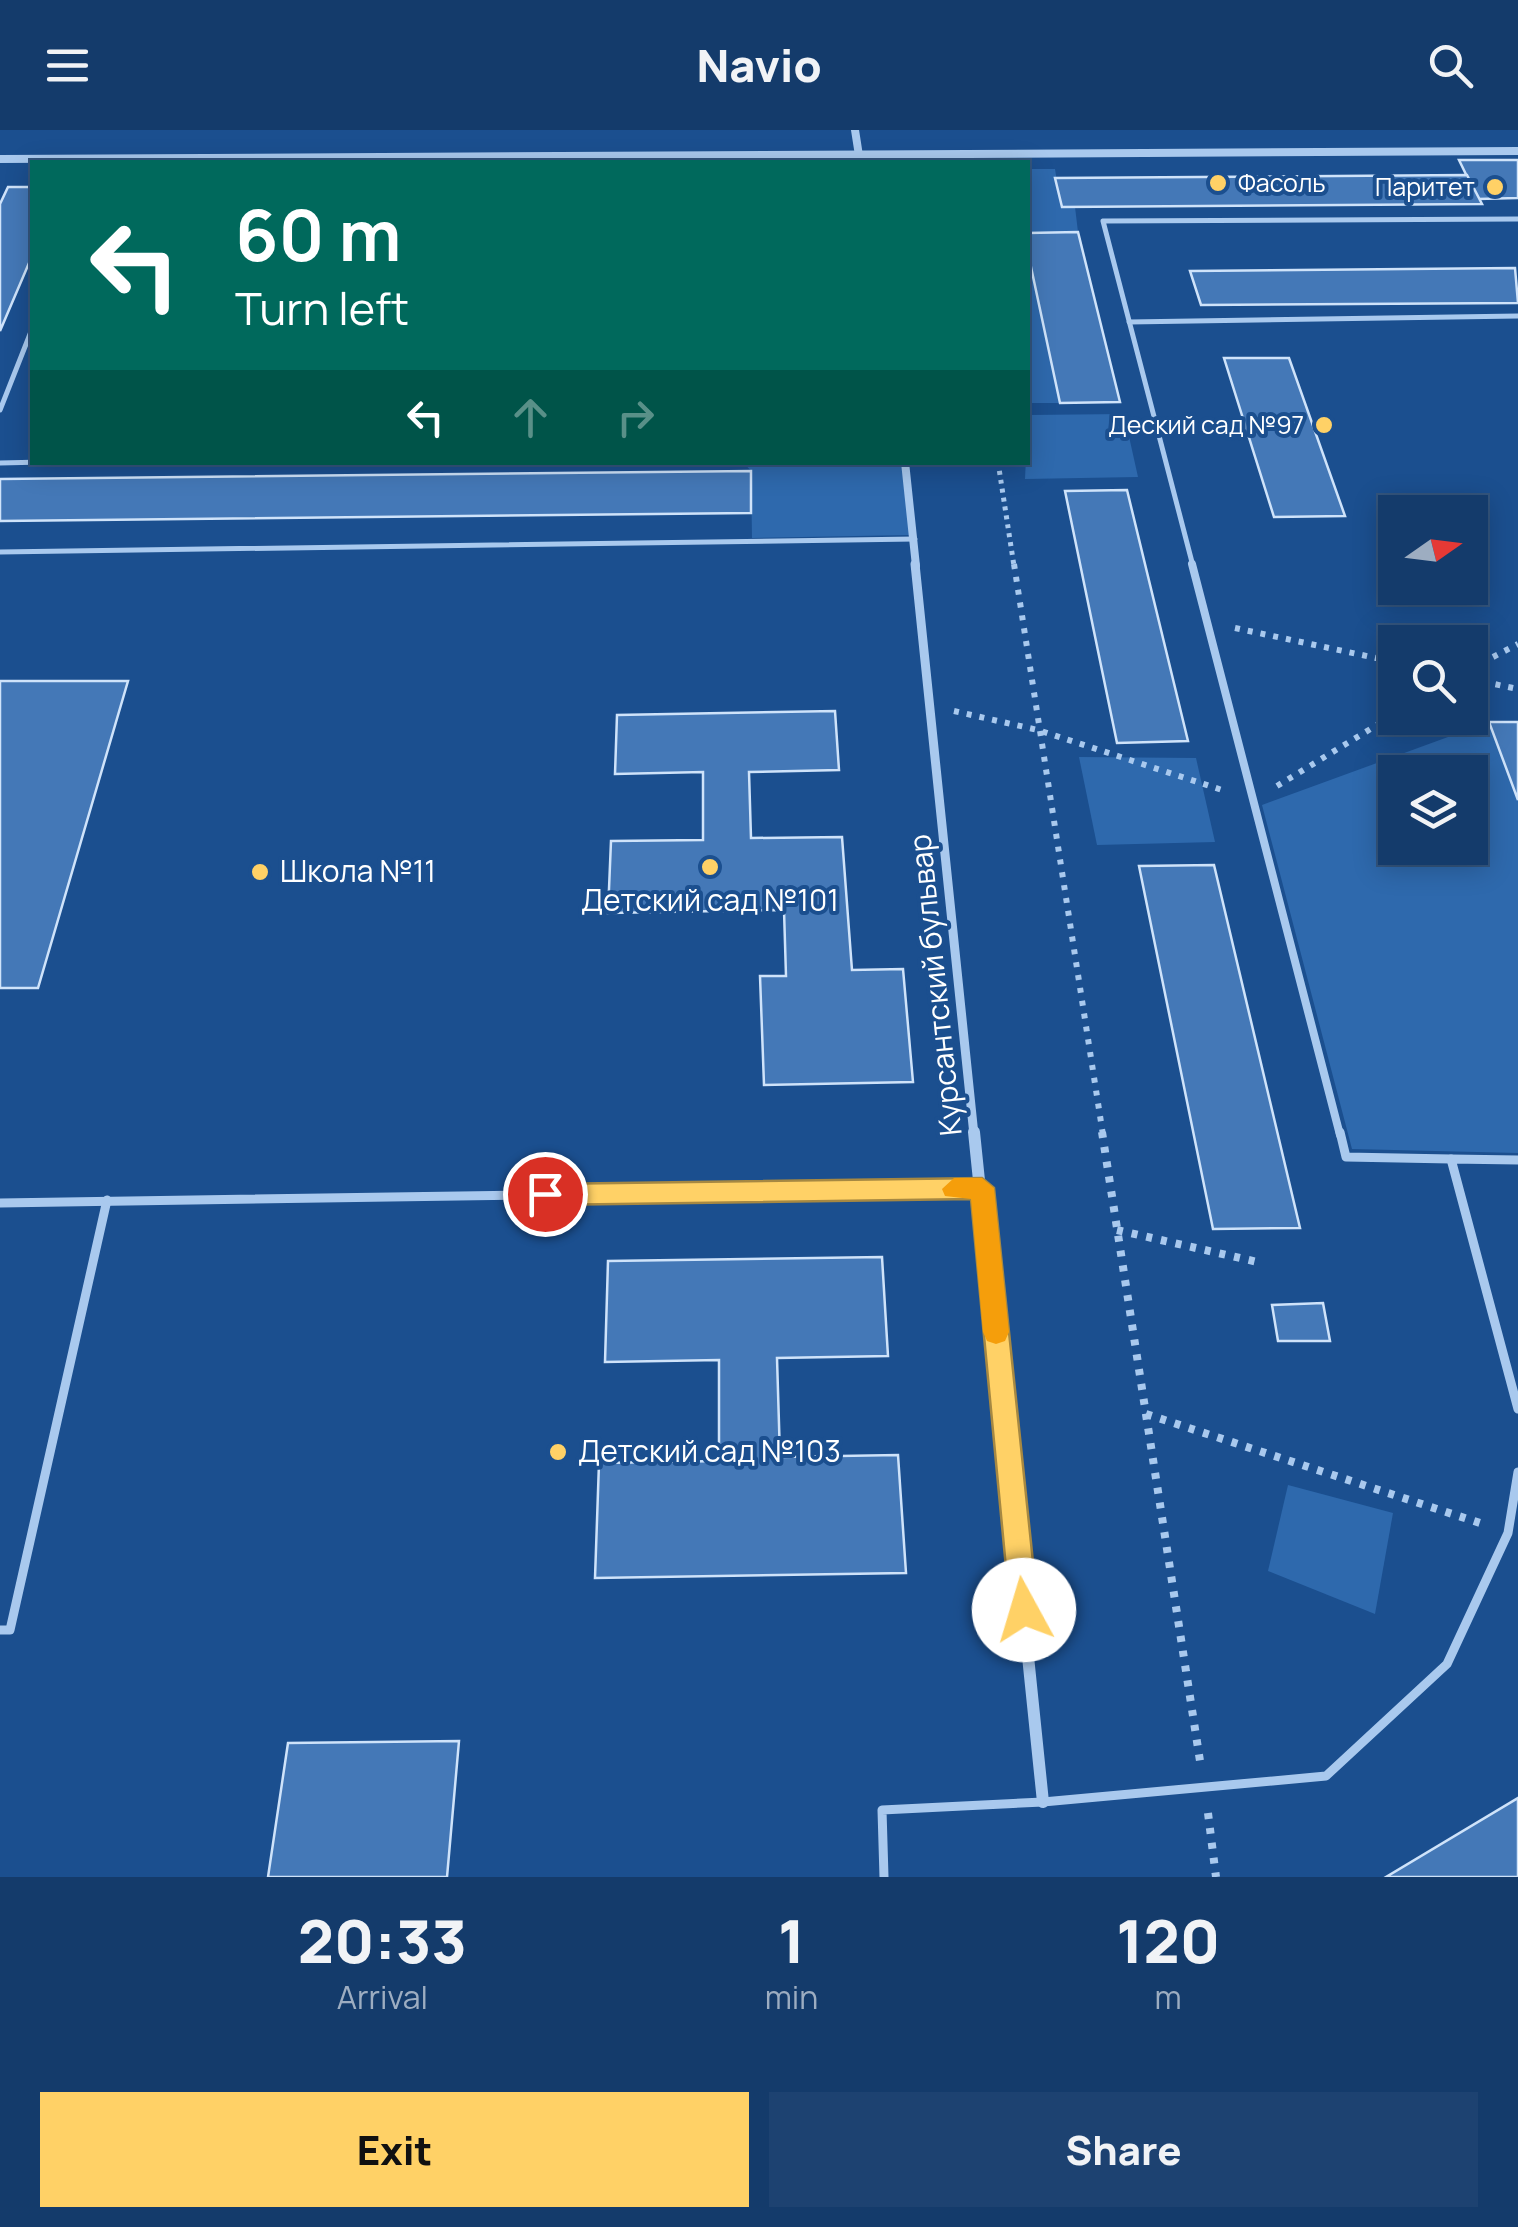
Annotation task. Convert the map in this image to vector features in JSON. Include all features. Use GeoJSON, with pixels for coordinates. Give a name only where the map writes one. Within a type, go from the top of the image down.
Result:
{"type":"FeatureCollection","features":[{"type":"Feature","properties":{"kind":"street"},"geometry":{"type":"LineString","coordinates":[[855,130],[860,160]]}},
{"type":"Feature","properties":{"kind":"street"},"geometry":{"type":"LineString","coordinates":[[327,160],[710,158],[859,152],[1518,151]]}},
{"type":"Feature","properties":{"kind":"street"},"geometry":{"type":"LineString","coordinates":[[0,159],[50,160]]}},
{"type":"Feature","properties":{"kind":"street","name":"Курсантский бульвар"},"geometry":{"type":"LineString","coordinates":[[905,465],[1043,1802]]}},
{"type":"Feature","properties":{"kind":"lane"},"geometry":{"type":"LineString","coordinates":[[1518,219],[1103,221],[1346,1157],[1518,1160]]}},
{"type":"Feature","properties":{"kind":"lane"},"geometry":{"type":"LineString","coordinates":[[1129,322],[1518,316]]}},
{"type":"Feature","properties":{"kind":"lane"},"geometry":{"type":"LineString","coordinates":[[0,410],[30,335]]}},
{"type":"Feature","properties":{"kind":"lane"},"geometry":{"type":"LineString","coordinates":[[0,463],[30,462]]}},
{"type":"Feature","properties":{"kind":"lane"},"geometry":{"type":"LineString","coordinates":[[0,552],[916,539]]}},
{"type":"Feature","properties":{"kind":"lane"},"geometry":{"type":"LineString","coordinates":[[1451,1159],[1518,1409]]}},
{"type":"Feature","properties":{"kind":"lane"},"geometry":{"type":"LineString","coordinates":[[0,1204],[982,1188]]}},
{"type":"Feature","properties":{"kind":"lane"},"geometry":{"type":"LineString","coordinates":[[0,1630],[10,1630],[108,1200]]}},
{"type":"Feature","properties":{"kind":"lane"},"geometry":{"type":"LineString","coordinates":[[884,1877],[882,1810],[1043,1802],[1326,1776],[1448,1664],[1508,1533],[1518,1472]]}},
{"type":"Feature","properties":{"kind":"path"},"geometry":{"type":"LineString","coordinates":[[998,465],[1216,1877]]}},
{"type":"Feature","properties":{"kind":"path"},"geometry":{"type":"LineString","coordinates":[[1207,621],[1378,658]]}},
{"type":"Feature","properties":{"kind":"path"},"geometry":{"type":"LineString","coordinates":[[1488,660],[1518,644]]}},
{"type":"Feature","properties":{"kind":"path"},"geometry":{"type":"LineString","coordinates":[[1488,683],[1518,689]]}},
{"type":"Feature","properties":{"kind":"path"},"geometry":{"type":"LineString","coordinates":[[933,706],[1038,730],[1253,800],[1378,724]]}},
{"type":"Feature","properties":{"kind":"path"},"geometry":{"type":"LineString","coordinates":[[1116,1230],[1262,1263]]}},
{"type":"Feature","properties":{"kind":"path"},"geometry":{"type":"LineString","coordinates":[[1146,1414],[1508,1533]]}},
{"type":"Feature","properties":{"kind":"shaded area"},"geometry":{"type":"Polygon","coordinates":[[[1030,169],[1055,169],[1061,207],[1075,207],[1078,232],[1030,233],[1030,169]]]}},
{"type":"Feature","properties":{"kind":"shaded area"},"geometry":{"type":"Polygon","coordinates":[[[1030,262],[1060,403],[1030,403],[1030,262]]]}},
{"type":"Feature","properties":{"kind":"shaded area"},"geometry":{"type":"Polygon","coordinates":[[[1124,414],[1138,477],[1025,479],[1026,465],[1030,465],[1030,415],[1124,414]]]}},
{"type":"Feature","properties":{"kind":"shaded area"},"geometry":{"type":"Polygon","coordinates":[[[746,465],[903,465],[910,535],[752,538],[751,471],[746,465]]]}},
{"type":"Feature","properties":{"kind":"shaded area"},"geometry":{"type":"Polygon","coordinates":[[[1489,722],[1518,800],[1518,1153],[1352,1149],[1262,805],[1378,763],[1378,865],[1488,865],[1488,755],[1399,755],[1453,735],[1488,735],[1489,722]]]}},
{"type":"Feature","properties":{"kind":"shaded area"},"geometry":{"type":"Polygon","coordinates":[[[1079,757],[1196,758],[1215,842],[1097,845],[1079,757]]]}},
{"type":"Feature","properties":{"kind":"shaded area"},"geometry":{"type":"Polygon","coordinates":[[[1288,1485],[1393,1513],[1375,1614],[1268,1571],[1288,1485]]]}},
{"type":"Feature","properties":{"kind":"building","name":"Паритет"},"geometry":{"type":"Polygon","coordinates":[[[1459,160],[1518,160],[1518,198],[1478,199],[1459,160]]]}},
{"type":"Feature","properties":{"kind":"building"},"geometry":{"type":"Polygon","coordinates":[[[1467,175],[1482,204],[1062,207],[1055,178],[1467,175]]]}},
{"type":"Feature","properties":{"kind":"building"},"geometry":{"type":"Polygon","coordinates":[[[8,187],[30,187],[30,261],[0,331],[0,204],[8,187]]]}},
{"type":"Feature","properties":{"kind":"building"},"geometry":{"type":"Polygon","coordinates":[[[1078,232],[1120,402],[1060,403],[1030,262],[1030,233],[1078,232]]]}},
{"type":"Feature","properties":{"kind":"building"},"geometry":{"type":"Polygon","coordinates":[[[1515,268],[1518,303],[1201,305],[1190,271],[1515,268]]]}},
{"type":"Feature","properties":{"kind":"building"},"geometry":{"type":"Polygon","coordinates":[[[1224,358],[1289,358],[1345,516],[1274,517],[1224,358]]]}},
{"type":"Feature","properties":{"kind":"building"},"geometry":{"type":"Polygon","coordinates":[[[751,471],[751,513],[0,521],[0,479],[751,471]]]}},
{"type":"Feature","properties":{"kind":"building"},"geometry":{"type":"Polygon","coordinates":[[[1127,490],[1188,741],[1117,743],[1065,491],[1127,490]]]}},
{"type":"Feature","properties":{"kind":"building"},"geometry":{"type":"Polygon","coordinates":[[[0,681],[128,681],[38,988],[0,988],[0,681]]]}},
{"type":"Feature","properties":{"kind":"building"},"geometry":{"type":"Polygon","coordinates":[[[835,711],[839,770],[749,772],[751,838],[842,837],[852,970],[903,969],[913,1082],[764,1085],[760,976],[786,976],[784,910],[608,913],[611,841],[703,840],[703,772],[615,774],[617,715],[835,711]]]}},
{"type":"Feature","properties":{"kind":"building"},"geometry":{"type":"Polygon","coordinates":[[[1489,722],[1518,722],[1518,800],[1489,722]]]}},
{"type":"Feature","properties":{"kind":"building"},"geometry":{"type":"Polygon","coordinates":[[[1214,865],[1300,1228],[1213,1229],[1139,866],[1214,865]]]}},
{"type":"Feature","properties":{"kind":"building"},"geometry":{"type":"Polygon","coordinates":[[[882,1257],[888,1356],[777,1358],[780,1457],[898,1455],[906,1573],[595,1578],[599,1463],[719,1461],[719,1360],[605,1362],[608,1261],[882,1257]]]}},
{"type":"Feature","properties":{"kind":"building"},"geometry":{"type":"Polygon","coordinates":[[[1323,1303],[1330,1341],[1278,1341],[1272,1305],[1323,1303]]]}},
{"type":"Feature","properties":{"kind":"building"},"geometry":{"type":"Polygon","coordinates":[[[459,1741],[447,1877],[268,1877],[288,1743],[459,1741]]]}},
{"type":"Feature","properties":{"kind":"building"},"geometry":{"type":"Polygon","coordinates":[[[1518,1798],[1518,1877],[1386,1877],[1518,1798]]]}},
{"type":"Feature","properties":{"kind":"slow traffic"},"geometry":{"type":"LineString","coordinates":[[954,1189],[982,1188],[996,1332]]}},
{"type":"Feature","properties":{"kind":"place","name":"Фасоль"},"geometry":{"type":"Point","coordinates":[1218,183]}},
{"type":"Feature","properties":{"kind":"place","name":"Паритет"},"geometry":{"type":"Point","coordinates":[1495,187]}},
{"type":"Feature","properties":{"kind":"place","name":"Деский сад №97"},"geometry":{"type":"Point","coordinates":[1324,425]}},
{"type":"Feature","properties":{"kind":"place","name":"Детский сад №101"},"geometry":{"type":"Point","coordinates":[710,867]}},
{"type":"Feature","properties":{"kind":"place","name":"Школа №11"},"geometry":{"type":"Point","coordinates":[260,872]}},
{"type":"Feature","properties":{"kind":"place","name":"Детский сад №103"},"geometry":{"type":"Point","coordinates":[558,1452]}},
{"type":"Feature","properties":{"kind":"route"},"geometry":{"type":"LineString","coordinates":[[545,1194],[982,1188],[1024,1610]]}}]}
